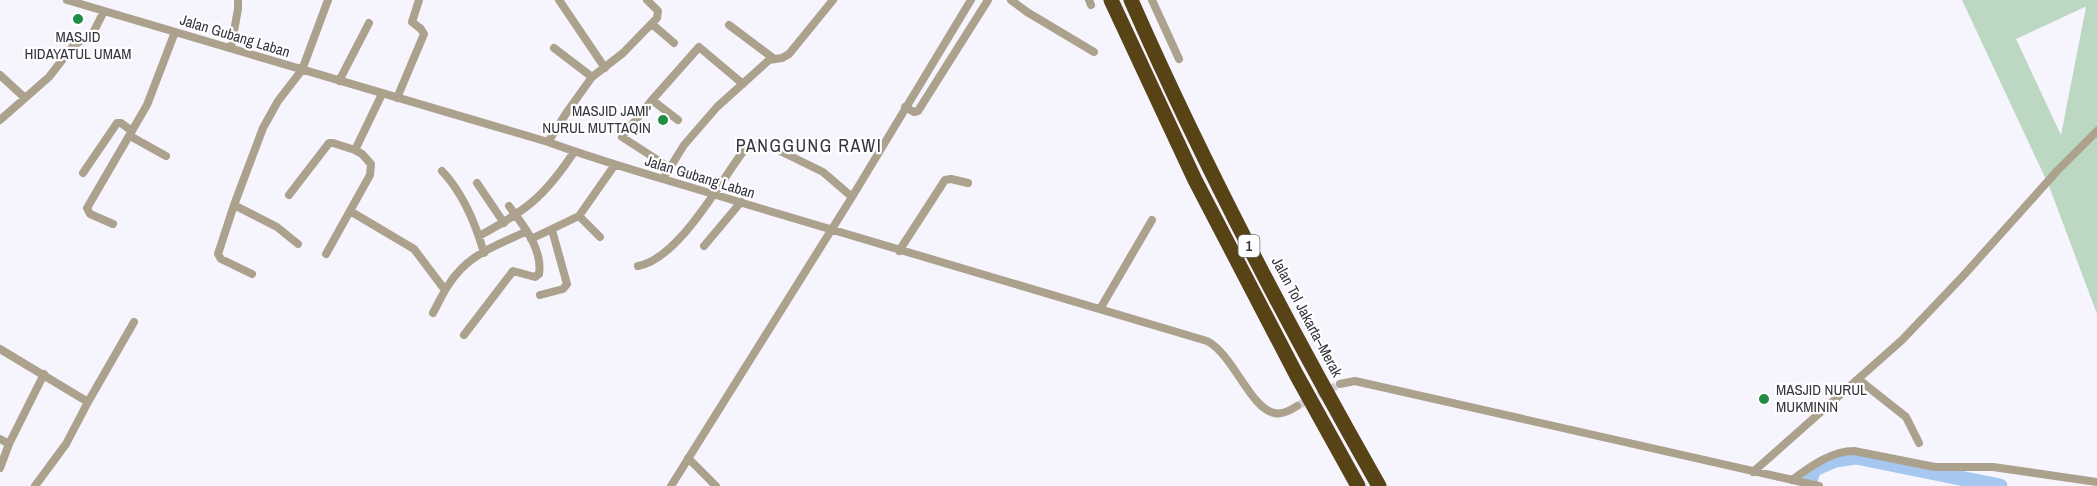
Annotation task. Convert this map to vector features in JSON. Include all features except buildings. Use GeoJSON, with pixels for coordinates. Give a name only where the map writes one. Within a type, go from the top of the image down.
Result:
{"type":"FeatureCollection","features":[{"type":"Feature","properties":{"kind":"highway","name":"1"},"geometry":{"type":"LineString","coordinates":[[1111,0],[1195,180],[1296,374],[1358,486]]}},
{"type":"Feature","properties":{"kind":"highway","name":"Jalan Tol Jakarta–Merak"},"geometry":{"type":"LineString","coordinates":[[1131,0],[1239,228],[1379,486]]}},
{"type":"Feature","properties":{"kind":"street","name":"Jalan Gubang Laban"},"geometry":{"type":"LineString","coordinates":[[67,0],[548,142],[614,166],[663,178],[830,231],[1207,341],[1221,351],[1264,409],[1275,413],[1286,412],[1297,406]]}},
{"type":"Feature","properties":{"kind":"street"},"geometry":{"type":"LineString","coordinates":[[231,48],[238,0]]}},
{"type":"Feature","properties":{"kind":"street"},"geometry":{"type":"LineString","coordinates":[[252,274],[218,257],[234,205],[273,109],[302,70],[328,0]]}},
{"type":"Feature","properties":{"kind":"street"},"geometry":{"type":"LineString","coordinates":[[397,98],[424,34],[412,22],[419,0]]}},
{"type":"Feature","properties":{"kind":"street"},"geometry":{"type":"LineString","coordinates":[[559,0],[605,68]]}},
{"type":"Feature","properties":{"kind":"street"},"geometry":{"type":"LineString","coordinates":[[548,142],[592,77],[605,68],[657,18],[658,11],[647,0]]}},
{"type":"Feature","properties":{"kind":"street"},"geometry":{"type":"LineString","coordinates":[[663,178],[684,145],[701,125],[771,59],[782,58],[789,54],[833,0]]}},
{"type":"Feature","properties":{"kind":"street"},"geometry":{"type":"LineString","coordinates":[[671,486],[852,197],[971,0]]}},
{"type":"Feature","properties":{"kind":"street"},"geometry":{"type":"LineString","coordinates":[[905,107],[914,112],[918,111],[988,0]]}},
{"type":"Feature","properties":{"kind":"street"},"geometry":{"type":"LineString","coordinates":[[1011,0],[1094,52]]}},
{"type":"Feature","properties":{"kind":"street"},"geometry":{"type":"LineString","coordinates":[[1152,0],[1179,59]]}},
{"type":"Feature","properties":{"kind":"street"},"geometry":{"type":"LineString","coordinates":[[0,120],[49,77],[73,46],[93,33],[104,11]]}},
{"type":"Feature","properties":{"kind":"street"},"geometry":{"type":"LineString","coordinates":[[339,81],[369,23]]}},
{"type":"Feature","properties":{"kind":"street"},"geometry":{"type":"LineString","coordinates":[[652,24],[674,43]]}},
{"type":"Feature","properties":{"kind":"street"},"geometry":{"type":"LineString","coordinates":[[729,26],[771,59]]}},
{"type":"Feature","properties":{"kind":"street"},"geometry":{"type":"LineString","coordinates":[[113,224],[90,214],[87,208],[151,98],[175,32]]}},
{"type":"Feature","properties":{"kind":"street"},"geometry":{"type":"LineString","coordinates":[[670,168],[622,137],[652,100],[699,46],[743,84]]}},
{"type":"Feature","properties":{"kind":"street"},"geometry":{"type":"LineString","coordinates":[[555,48],[592,77]]}},
{"type":"Feature","properties":{"kind":"street"},"geometry":{"type":"LineString","coordinates":[[0,75],[25,98]]}},
{"type":"Feature","properties":{"kind":"street"},"geometry":{"type":"LineString","coordinates":[[355,150],[382,94]]}},
{"type":"Feature","properties":{"kind":"street"},"geometry":{"type":"LineString","coordinates":[[652,100],[678,120]]}},
{"type":"Feature","properties":{"kind":"street"},"geometry":{"type":"LineString","coordinates":[[83,173],[117,123],[121,123],[131,134],[166,156]]}},
{"type":"Feature","properties":{"kind":"street"},"geometry":{"type":"LineString","coordinates":[[1753,472],[1902,340],[2057,171],[2097,132]]}},
{"type":"Feature","properties":{"kind":"street"},"geometry":{"type":"LineString","coordinates":[[290,195],[329,143],[355,150],[367,159],[371,169],[367,182],[326,254]]}},
{"type":"Feature","properties":{"kind":"street"},"geometry":{"type":"LineString","coordinates":[[638,266],[645,265],[667,251],[691,224],[741,153],[761,144],[823,172],[852,197]]}},
{"type":"Feature","properties":{"kind":"street"},"geometry":{"type":"LineString","coordinates":[[479,236],[516,216],[550,186],[574,152]]}},
{"type":"Feature","properties":{"kind":"street"},"geometry":{"type":"LineString","coordinates":[[433,313],[445,290],[462,267],[484,253],[529,235],[552,230],[579,216],[614,166]]}},
{"type":"Feature","properties":{"kind":"street"},"geometry":{"type":"LineString","coordinates":[[442,171],[455,188],[479,236],[484,253]]}},
{"type":"Feature","properties":{"kind":"street"},"geometry":{"type":"LineString","coordinates":[[899,251],[945,180],[968,183]]}},
{"type":"Feature","properties":{"kind":"street"},"geometry":{"type":"LineString","coordinates":[[477,183],[504,223]]}},
{"type":"Feature","properties":{"kind":"street"},"geometry":{"type":"LineString","coordinates":[[704,246],[741,202]]}},
{"type":"Feature","properties":{"kind":"street"},"geometry":{"type":"LineString","coordinates":[[234,205],[277,226],[298,244]]}},
{"type":"Feature","properties":{"kind":"street"},"geometry":{"type":"LineString","coordinates":[[464,335],[513,271],[535,277],[539,274],[539,261],[529,235],[509,206]]}},
{"type":"Feature","properties":{"kind":"street"},"geometry":{"type":"LineString","coordinates":[[350,211],[414,249],[445,290]]}},
{"type":"Feature","properties":{"kind":"street"},"geometry":{"type":"LineString","coordinates":[[579,216],[600,237]]}},
{"type":"Feature","properties":{"kind":"street"},"geometry":{"type":"LineString","coordinates":[[1100,309],[1152,220]]}},
{"type":"Feature","properties":{"kind":"street"},"geometry":{"type":"LineString","coordinates":[[540,295],[563,289],[567,284],[552,230]]}},
{"type":"Feature","properties":{"kind":"street"},"geometry":{"type":"LineString","coordinates":[[35,486],[66,444],[135,322]]}},
{"type":"Feature","properties":{"kind":"street"},"geometry":{"type":"LineString","coordinates":[[0,349],[88,402]]}},
{"type":"Feature","properties":{"kind":"street"},"geometry":{"type":"LineString","coordinates":[[0,468],[9,444],[44,374]]}},
{"type":"Feature","properties":{"kind":"street"},"geometry":{"type":"LineString","coordinates":[[1858,379],[1906,417],[1919,443]]}},
{"type":"Feature","properties":{"kind":"street"},"geometry":{"type":"LineString","coordinates":[[1340,384],[1355,381],[1819,486]]}},
{"type":"Feature","properties":{"kind":"street"},"geometry":{"type":"LineString","coordinates":[[0,439],[9,444]]}},
{"type":"Feature","properties":{"kind":"street"},"geometry":{"type":"LineString","coordinates":[[1795,480],[1826,458],[1843,451],[1860,452],[1935,467],[1993,467],[2097,482]]}},
{"type":"Feature","properties":{"kind":"street"},"geometry":{"type":"LineString","coordinates":[[688,458],[716,486]]}},
{"type":"Feature","properties":{"kind":"green space"},"geometry":{"type":"Polygon","coordinates":[[[1962,0],[2097,0],[2097,314],[2049,186],[1962,0]],[[2086,7],[2016,39],[2061,135],[2086,7]]]}},
{"type":"Feature","properties":{"kind":"waterway"},"geometry":{"type":"LineString","coordinates":[[1808,486],[1814,469],[1835,460],[1856,457],[2000,486]]}},
{"type":"Feature","properties":{"kind":"tunnel"},"geometry":{"type":"LineString","coordinates":[[1297,406],[1340,384]]}},
{"type":"Feature","properties":{"kind":"place","name":"MASJID HIDAYATUL UMAM"},"geometry":{"type":"Point","coordinates":[78,19]}},
{"type":"Feature","properties":{"kind":"place","name":"MASJID JAMI' NURUL MUTTAQIN"},"geometry":{"type":"Point","coordinates":[663,120]}},
{"type":"Feature","properties":{"kind":"place","name":"MASJID NURUL MUKMININ"},"geometry":{"type":"Point","coordinates":[1764,399]}},
{"type":"Feature","properties":{"kind":"district","name":"PANGGUNG RAWI"},"geometry":{"type":"Point","coordinates":[809,146]}}]}
